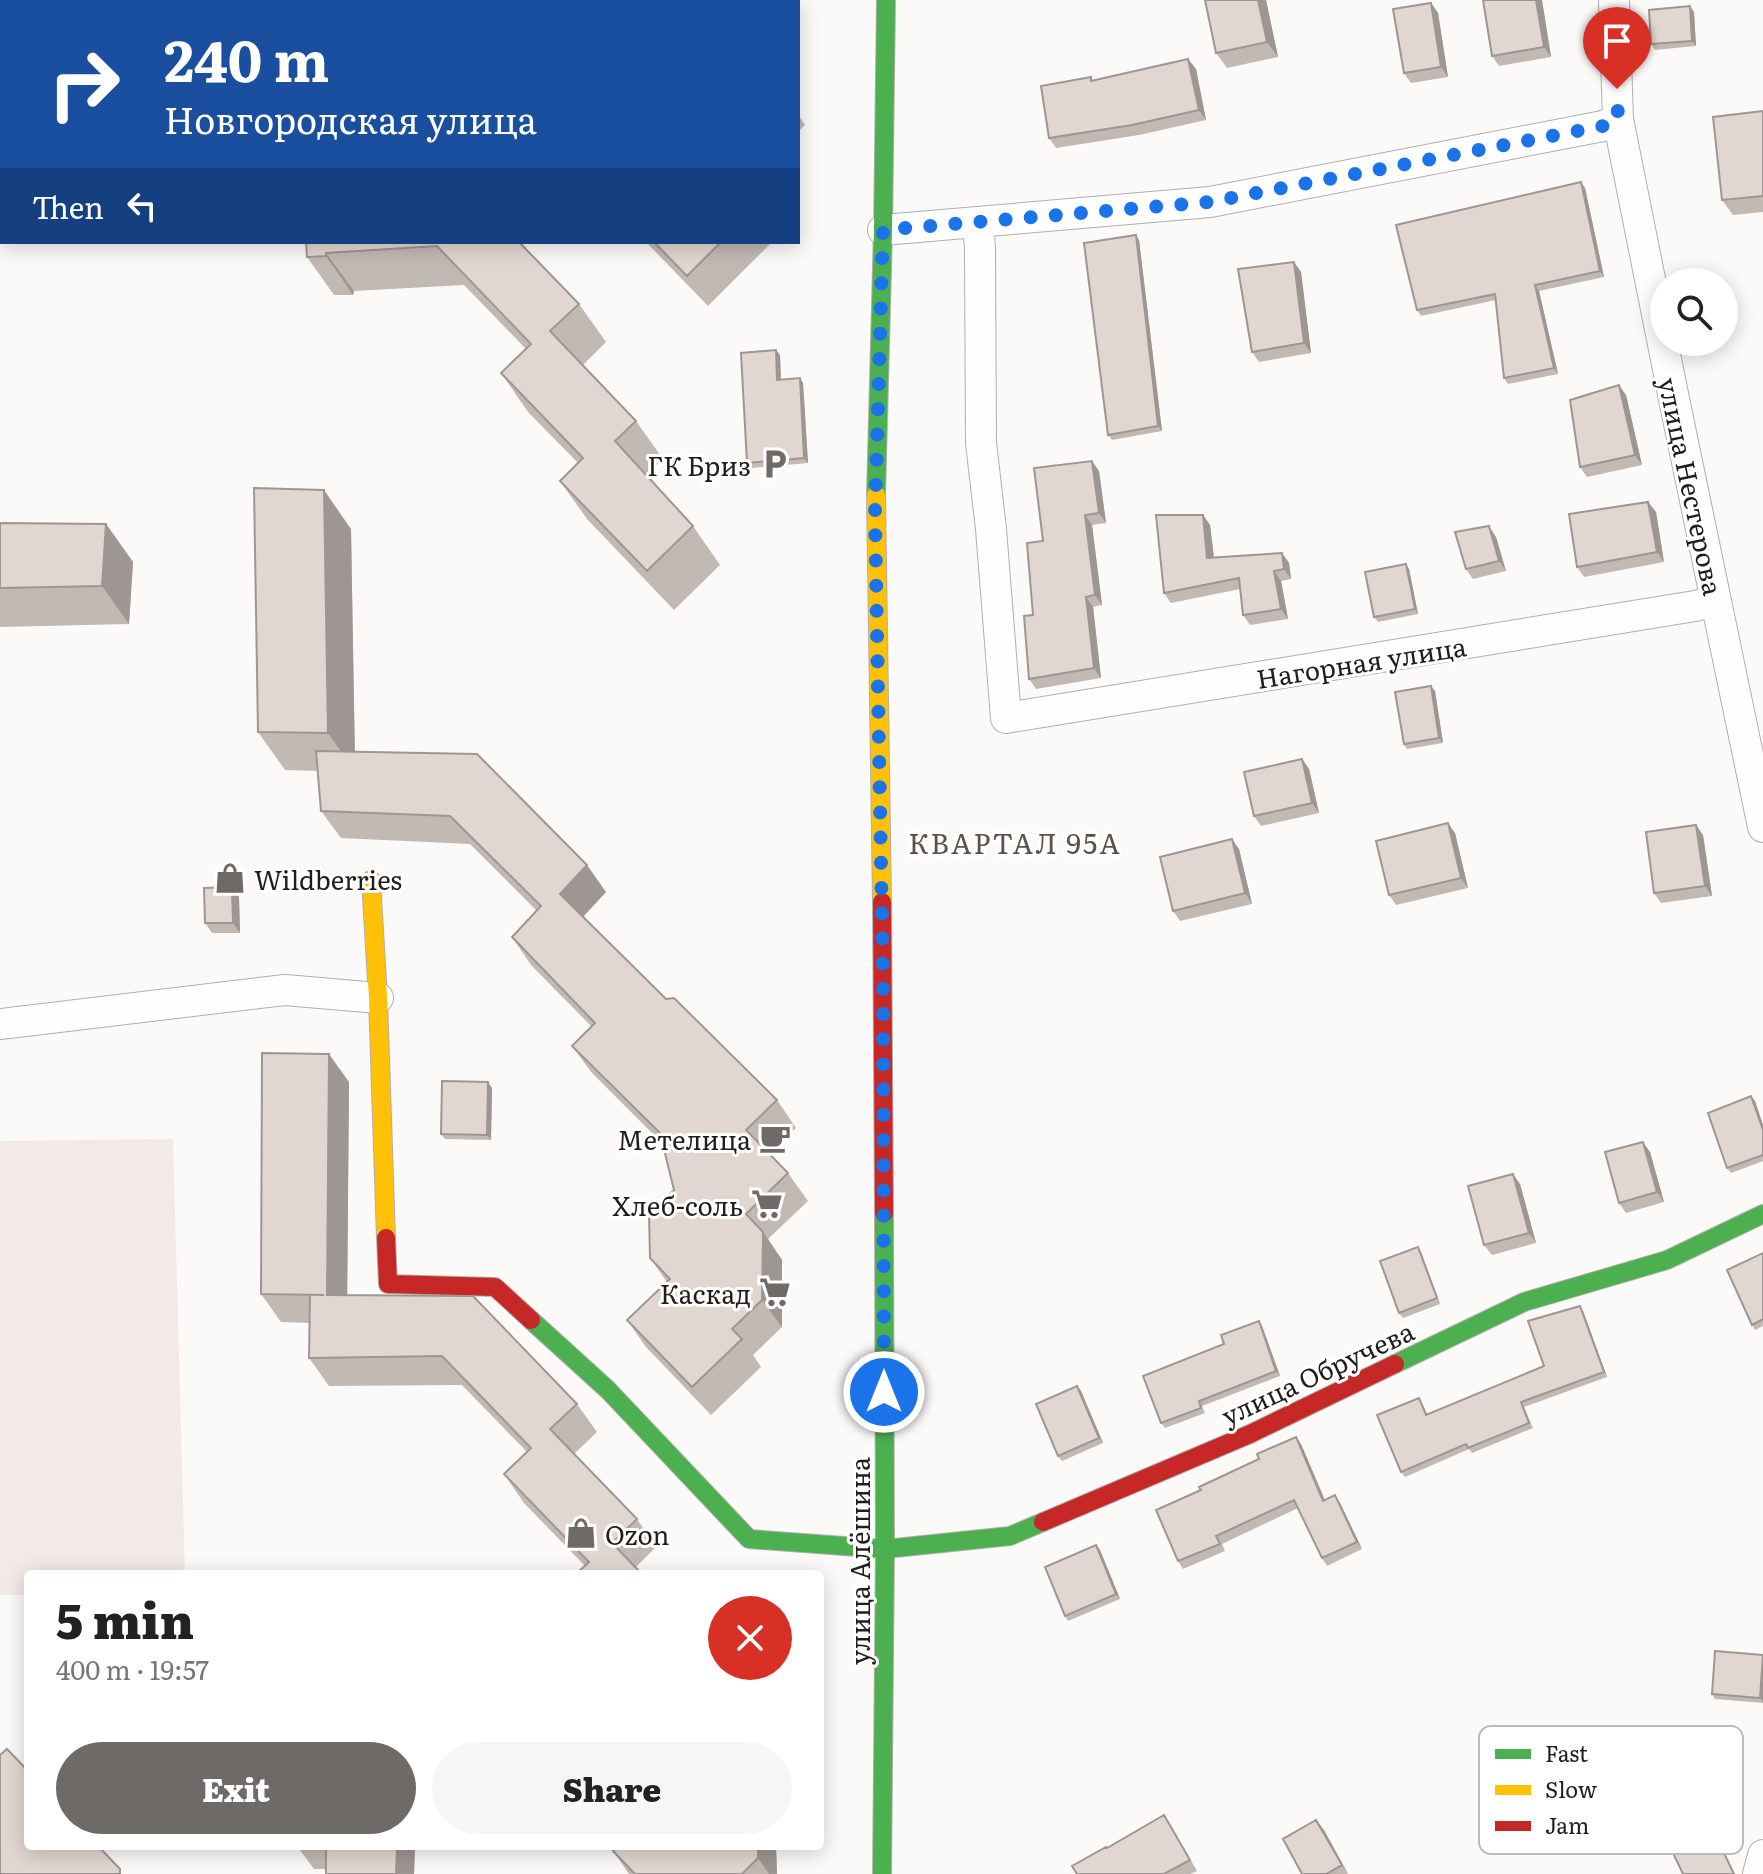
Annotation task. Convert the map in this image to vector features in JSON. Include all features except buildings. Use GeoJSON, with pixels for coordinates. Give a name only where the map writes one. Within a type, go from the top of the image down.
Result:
{"type":"FeatureCollection","features":[{"type":"Feature","properties":{"kind":"street","name":"улица Алёшина"},"geometry":{"type":"LineString","coordinates":[[882,1874],[885,1549],[883,979],[875,514],[886,0]]}},
{"type":"Feature","properties":{"kind":"street","name":"улица Нестерова"},"geometry":{"type":"LineString","coordinates":[[1614,0],[1618,119],[1763,827]]}},
{"type":"Feature","properties":{"kind":"street"},"geometry":{"type":"LineString","coordinates":[[883,230],[1210,202],[1603,126],[1618,119]]}},
{"type":"Feature","properties":{"kind":"street","name":"Нагорная улица"},"geometry":{"type":"LineString","coordinates":[[978,222],[981,443],[1006,718],[1715,601]]}},
{"type":"Feature","properties":{"kind":"street"},"geometry":{"type":"LineString","coordinates":[[0,1024],[285,990],[378,998],[371,880]]}},
{"type":"Feature","properties":{"kind":"street","name":"улица Обручева"},"geometry":{"type":"LineString","coordinates":[[378,998],[388,1284],[495,1287],[608,1390],[749,1539],[885,1549],[1010,1536],[1250,1434],[1524,1302],[1667,1260],[1763,1214]]}},
{"type":"Feature","properties":{"kind":"street"},"geometry":{"type":"LineString","coordinates":[[1758,1874],[1763,1855]]}},
{"type":"Feature","properties":{"kind":"shaded area"},"geometry":{"type":"Polygon","coordinates":[[[173,1139],[185,1570],[24,1570],[24,1595],[0,1595],[0,1141],[173,1139]]]}},
{"type":"Feature","properties":{"kind":"traffic: fast"},"geometry":{"type":"LineString","coordinates":[[876,495],[886,0]]}},
{"type":"Feature","properties":{"kind":"traffic: fast"},"geometry":{"type":"LineString","coordinates":[[882,1874],[884,1213]]}},
{"type":"Feature","properties":{"kind":"traffic: fast"},"geometry":{"type":"LineString","coordinates":[[1395,1364],[1524,1302],[1667,1260],[1763,1214]]}},
{"type":"Feature","properties":{"kind":"traffic: fast"},"geometry":{"type":"LineString","coordinates":[[531,1320],[608,1390],[749,1539],[885,1549],[1010,1536],[1043,1522]]}},
{"type":"Feature","properties":{"kind":"traffic: slow"},"geometry":{"type":"LineString","coordinates":[[876,495],[882,902]]}},
{"type":"Feature","properties":{"kind":"traffic: slow"},"geometry":{"type":"LineString","coordinates":[[371,880],[386,1238]]}},
{"type":"Feature","properties":{"kind":"traffic: jam"},"geometry":{"type":"LineString","coordinates":[[882,902],[884,1213]]}},
{"type":"Feature","properties":{"kind":"traffic: jam"},"geometry":{"type":"LineString","coordinates":[[386,1238],[388,1284],[495,1287],[531,1320]]}},
{"type":"Feature","properties":{"kind":"traffic: jam"},"geometry":{"type":"LineString","coordinates":[[1043,1522],[1250,1434],[1395,1364]]}},
{"type":"Feature","properties":{"kind":"place","name":"ГК Бриз"},"geometry":{"type":"Point","coordinates":[775,464]}},
{"type":"Feature","properties":{"kind":"place","name":"Wildberries"},"geometry":{"type":"Point","coordinates":[230,878]}},
{"type":"Feature","properties":{"kind":"place","name":"Метелица"},"geometry":{"type":"Point","coordinates":[775,1138]}},
{"type":"Feature","properties":{"kind":"place","name":"Хлеб-соль"},"geometry":{"type":"Point","coordinates":[767,1204]}},
{"type":"Feature","properties":{"kind":"place","name":"Каскад"},"geometry":{"type":"Point","coordinates":[775,1292]}},
{"type":"Feature","properties":{"kind":"place","name":"Ozon"},"geometry":{"type":"Point","coordinates":[581,1533]}},
{"type":"Feature","properties":{"kind":"district","name":"КВАРТАЛ 95А"},"geometry":{"type":"Point","coordinates":[1015,842]}},
{"type":"Feature","properties":{"kind":"route"},"geometry":{"type":"LineString","coordinates":[[884,1392],[883,979],[875,514],[883,230],[1210,202],[1603,126],[1618,119],[1617,89]]}}]}
